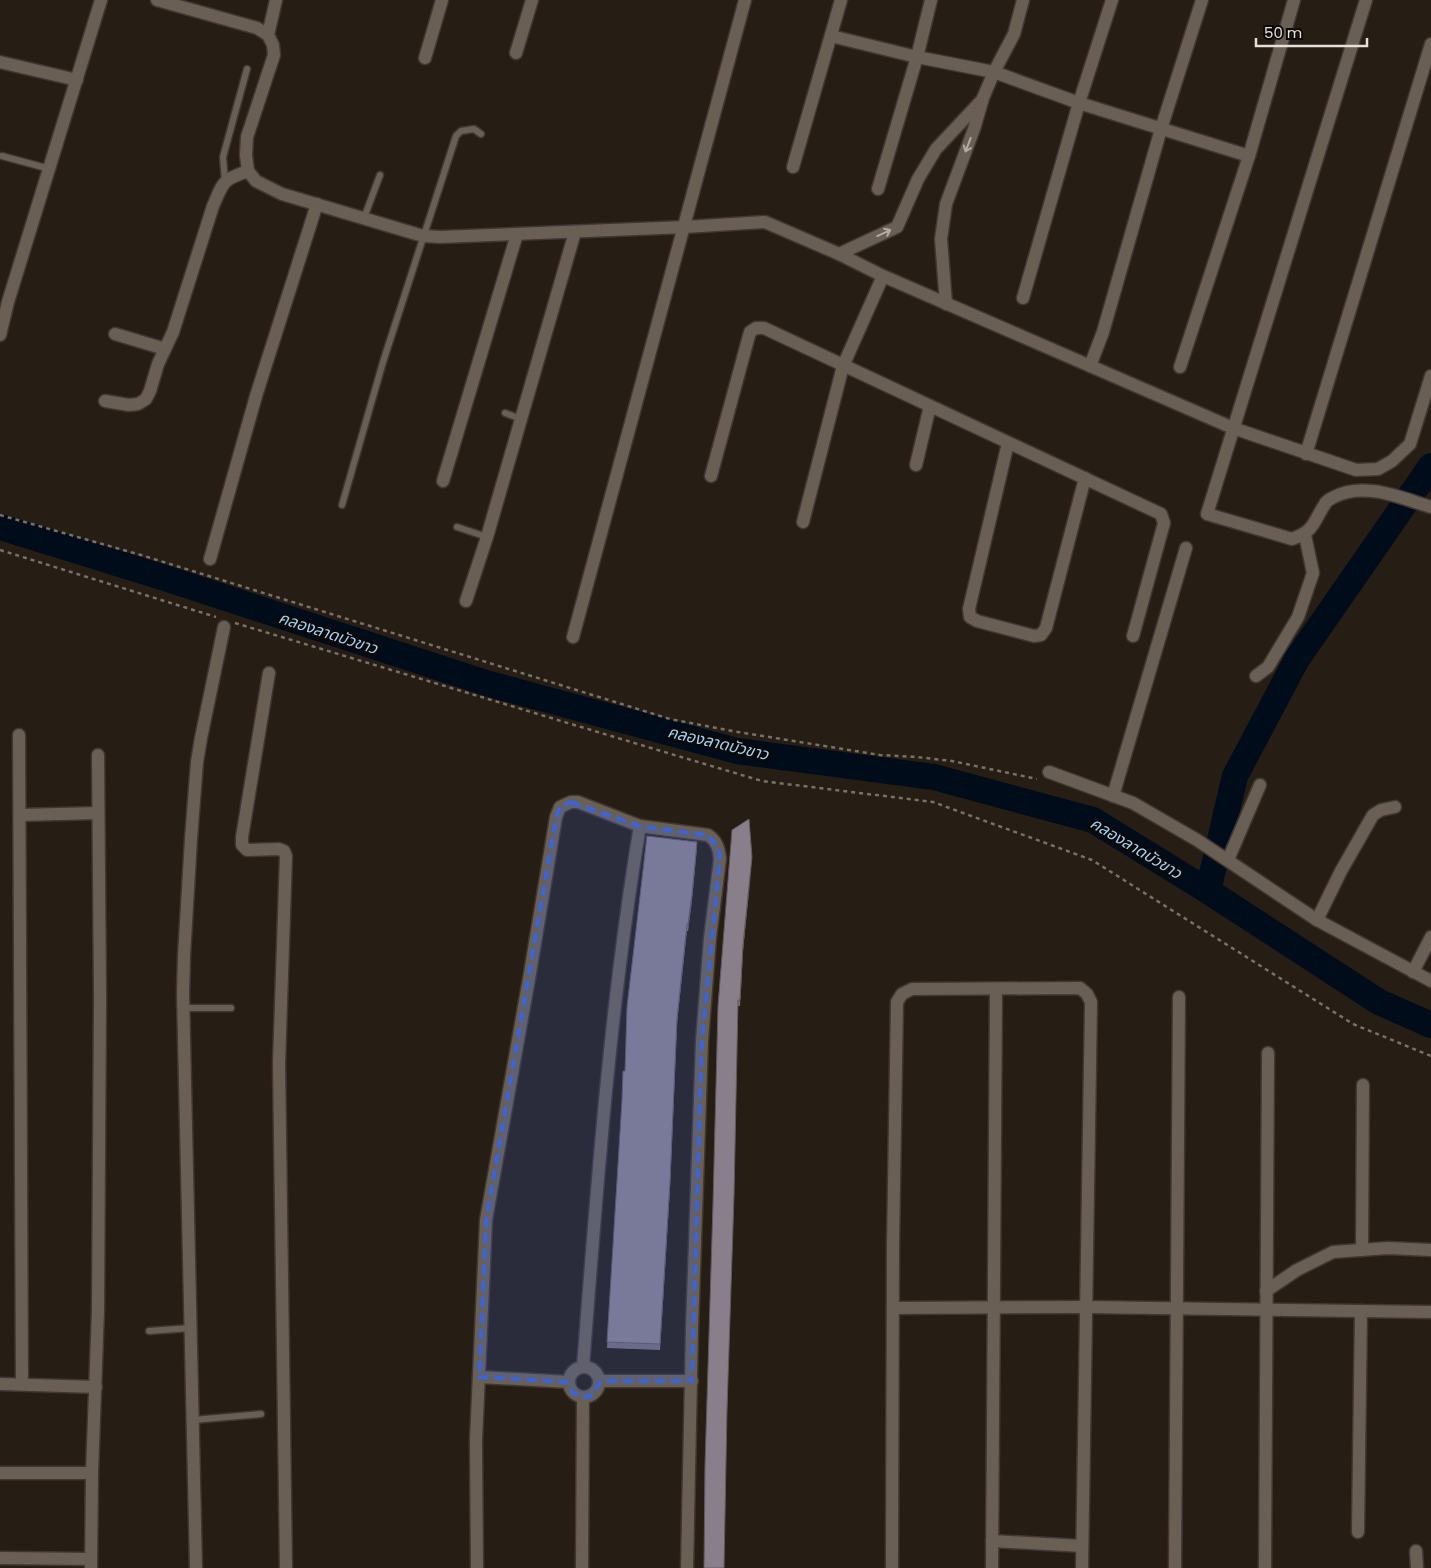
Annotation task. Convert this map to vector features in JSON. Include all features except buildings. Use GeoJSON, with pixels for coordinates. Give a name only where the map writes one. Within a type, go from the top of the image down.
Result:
{"type":"FeatureCollection","features":[{"type":"Feature","properties":{"kind":"street"},"geometry":{"type":"LineString","coordinates":[[0,335],[4,301],[50,169],[101,0]]}},
{"type":"Feature","properties":{"kind":"street"},"geometry":{"type":"LineString","coordinates":[[156,0],[257,28],[268,35],[273,45],[274,55],[247,137],[246,155],[248,171],[256,181],[282,194],[423,236],[441,237],[685,228],[765,222],[839,254],[882,276],[1233,428],[1356,470],[1378,470],[1392,461],[1410,444],[1431,376]]}},
{"type":"Feature","properties":{"kind":"street"},"geometry":{"type":"LineString","coordinates":[[268,35],[276,0]]}},
{"type":"Feature","properties":{"kind":"street"},"geometry":{"type":"LineString","coordinates":[[425,58],[442,0]]}},
{"type":"Feature","properties":{"kind":"street"},"geometry":{"type":"LineString","coordinates":[[516,53],[532,0]]}},
{"type":"Feature","properties":{"kind":"street"},"geometry":{"type":"LineString","coordinates":[[573,637],[685,228],[745,0]]}},
{"type":"Feature","properties":{"kind":"street"},"geometry":{"type":"LineString","coordinates":[[793,167],[841,0]]}},
{"type":"Feature","properties":{"kind":"street"},"geometry":{"type":"LineString","coordinates":[[878,189],[931,0]]}},
{"type":"Feature","properties":{"kind":"street"},"geometry":{"type":"LineString","coordinates":[[946,304],[941,238],[946,204],[974,129],[983,98],[1014,34],[1023,0]]}},
{"type":"Feature","properties":{"kind":"street"},"geometry":{"type":"LineString","coordinates":[[1023,298],[1079,103],[1112,0]]}},
{"type":"Feature","properties":{"kind":"street"},"geometry":{"type":"LineString","coordinates":[[1090,366],[1103,332],[1161,129],[1202,0]]}},
{"type":"Feature","properties":{"kind":"street"},"geometry":{"type":"LineString","coordinates":[[1180,366],[1249,156],[1294,0]]}},
{"type":"Feature","properties":{"kind":"street"},"geometry":{"type":"LineString","coordinates":[[1366,0],[1207,514],[1292,539],[1305,535],[1313,526],[1326,501],[1343,492],[1380,491],[1431,507]]}},
{"type":"Feature","properties":{"kind":"street"},"geometry":{"type":"LineString","coordinates":[[831,36],[916,57],[994,72],[1079,103],[1249,156]]}},
{"type":"Feature","properties":{"kind":"street"},"geometry":{"type":"LineString","coordinates":[[1306,454],[1431,44]]}},
{"type":"Feature","properties":{"kind":"street"},"geometry":{"type":"LineString","coordinates":[[0,62],[77,80]]}},
{"type":"Feature","properties":{"kind":"street"},"geometry":{"type":"LineString","coordinates":[[839,254],[897,228],[918,179],[936,149],[983,98]]}},
{"type":"Feature","properties":{"kind":"street"},"geometry":{"type":"LineString","coordinates":[[105,401],[129,405],[138,404],[146,399],[158,364],[173,332],[224,181],[248,171]]}},
{"type":"Feature","properties":{"kind":"street"},"geometry":{"type":"LineString","coordinates":[[210,559],[258,387],[317,204]]}},
{"type":"Feature","properties":{"kind":"street"},"geometry":{"type":"LineString","coordinates":[[466,601],[487,537],[575,232]]}},
{"type":"Feature","properties":{"kind":"street"},"geometry":{"type":"LineString","coordinates":[[443,481],[517,234]]}},
{"type":"Feature","properties":{"kind":"street"},"geometry":{"type":"LineString","coordinates":[[803,522],[843,366],[882,276]]}},
{"type":"Feature","properties":{"kind":"street"},"geometry":{"type":"LineString","coordinates":[[711,476],[750,332],[756,328],[764,328],[1162,514],[1164,523],[1133,636]]}},
{"type":"Feature","properties":{"kind":"street"},"geometry":{"type":"LineString","coordinates":[[116,334],[165,349]]}},
{"type":"Feature","properties":{"kind":"street"},"geometry":{"type":"LineString","coordinates":[[916,465],[930,406]]}},
{"type":"Feature","properties":{"kind":"street"},"geometry":{"type":"LineString","coordinates":[[1008,443],[969,609],[970,617],[977,621],[1034,636],[1041,635],[1046,628],[1085,478]]}},
{"type":"Feature","properties":{"kind":"street"},"geometry":{"type":"LineString","coordinates":[[1256,676],[1268,667],[1298,617],[1313,573],[1305,535]]}},
{"type":"Feature","properties":{"kind":"street"},"geometry":{"type":"LineString","coordinates":[[1113,796],[1186,548]]}},
{"type":"Feature","properties":{"kind":"street"},"geometry":{"type":"LineString","coordinates":[[196,1568],[184,956],[197,762],[226,623]]}},
{"type":"Feature","properties":{"kind":"street"},"geometry":{"type":"LineString","coordinates":[[269,673],[242,845],[247,850],[279,849],[284,851],[286,856],[279,1063],[286,1568]]}},
{"type":"Feature","properties":{"kind":"street"},"geometry":{"type":"LineString","coordinates":[[19,736],[22,1384]]}},
{"type":"Feature","properties":{"kind":"street"},"geometry":{"type":"LineString","coordinates":[[0,1558],[91,1563],[92,1472],[98,1310],[100,997],[98,755]]}},
{"type":"Feature","properties":{"kind":"street"},"geometry":{"type":"LineString","coordinates":[[1047,776],[1132,803],[1197,840],[1317,920],[1431,981]]}},
{"type":"Feature","properties":{"kind":"street"},"geometry":{"type":"LineString","coordinates":[[1232,863],[1260,785]]}},
{"type":"Feature","properties":{"kind":"street"},"geometry":{"type":"LineString","coordinates":[[477,1568],[476,1440],[486,1220],[556,817],[560,807],[571,802],[578,802],[640,826],[708,835],[714,839],[719,848],[720,859],[710,938],[702,1040],[688,1568]]}},
{"type":"Feature","properties":{"kind":"street"},"geometry":{"type":"LineString","coordinates":[[1317,920],[1340,872],[1373,815],[1381,810],[1395,807]]}},
{"type":"Feature","properties":{"kind":"street"},"geometry":{"type":"LineString","coordinates":[[20,815],[98,813]]}},
{"type":"Feature","properties":{"kind":"street"},"geometry":{"type":"LineString","coordinates":[[583,1367],[596,1193],[611,1033],[624,928],[640,826]]}},
{"type":"Feature","properties":{"kind":"street"},"geometry":{"type":"LineString","coordinates":[[1413,972],[1431,937]]}},
{"type":"Feature","properties":{"kind":"street"},"geometry":{"type":"LineString","coordinates":[[892,1568],[897,1002],[902,994],[912,989],[1080,988],[1087,994],[1091,1002],[1082,1568]]}},
{"type":"Feature","properties":{"kind":"street"},"geometry":{"type":"LineString","coordinates":[[992,1568],[996,989]]}},
{"type":"Feature","properties":{"kind":"street"},"geometry":{"type":"LineString","coordinates":[[1175,1568],[1180,997]]}},
{"type":"Feature","properties":{"kind":"street"},"geometry":{"type":"LineString","coordinates":[[1265,1568],[1268,1054]]}},
{"type":"Feature","properties":{"kind":"street"},"geometry":{"type":"LineString","coordinates":[[1362,1250],[1363,1085]]}},
{"type":"Feature","properties":{"kind":"street"},"geometry":{"type":"LineString","coordinates":[[1266,1291],[1298,1270],[1333,1252],[1388,1248],[1431,1250]]}},
{"type":"Feature","properties":{"kind":"street"},"geometry":{"type":"LineString","coordinates":[[893,1308],[993,1306],[1431,1312]]}},
{"type":"Feature","properties":{"kind":"street"},"geometry":{"type":"LineString","coordinates":[[1358,1532],[1361,1311]]}},
{"type":"Feature","properties":{"kind":"street"},"geometry":{"type":"LineString","coordinates":[[583,1367],[588,1367],[596,1372],[599,1381],[597,1391],[583,1398],[573,1393],[569,1382],[573,1371],[583,1367]]}},
{"type":"Feature","properties":{"kind":"street"},"geometry":{"type":"LineString","coordinates":[[479,1377],[569,1382]]}},
{"type":"Feature","properties":{"kind":"street"},"geometry":{"type":"LineString","coordinates":[[599,1381],[692,1381]]}},
{"type":"Feature","properties":{"kind":"street"},"geometry":{"type":"LineString","coordinates":[[0,1384],[96,1387]]}},
{"type":"Feature","properties":{"kind":"street"},"geometry":{"type":"LineString","coordinates":[[582,1568],[583,1398]]}},
{"type":"Feature","properties":{"kind":"street"},"geometry":{"type":"LineString","coordinates":[[0,1473],[92,1472]]}},
{"type":"Feature","properties":{"kind":"street"},"geometry":{"type":"LineString","coordinates":[[992,1541],[1082,1546]]}},
{"type":"Feature","properties":{"kind":"street"},"geometry":{"type":"LineString","coordinates":[[1416,1551],[1417,1568]]}},
{"type":"Feature","properties":{"kind":"lane"},"geometry":{"type":"LineString","coordinates":[[224,181],[223,157],[247,69]]}},
{"type":"Feature","properties":{"kind":"lane"},"geometry":{"type":"LineString","coordinates":[[342,505],[384,362],[456,136],[461,131],[474,129],[481,134]]}},
{"type":"Feature","properties":{"kind":"lane"},"geometry":{"type":"LineString","coordinates":[[2,156],[50,169]]}},
{"type":"Feature","properties":{"kind":"lane"},"geometry":{"type":"LineString","coordinates":[[364,218],[380,175]]}},
{"type":"Feature","properties":{"kind":"lane"},"geometry":{"type":"LineString","coordinates":[[505,413],[521,419]]}},
{"type":"Feature","properties":{"kind":"lane"},"geometry":{"type":"LineString","coordinates":[[457,528],[487,537]]}},
{"type":"Feature","properties":{"kind":"lane"},"geometry":{"type":"LineString","coordinates":[[184,1008],[231,1008]]}},
{"type":"Feature","properties":{"kind":"lane"},"geometry":{"type":"LineString","coordinates":[[149,1330],[191,1328]]}},
{"type":"Feature","properties":{"kind":"lane"},"geometry":{"type":"LineString","coordinates":[[193,1420],[261,1414]]}},
{"type":"Feature","properties":{"kind":"path"},"geometry":{"type":"LineString","coordinates":[[0,515],[142,555],[670,719],[880,755],[952,761],[1047,776]]}},
{"type":"Feature","properties":{"kind":"path"},"geometry":{"type":"LineString","coordinates":[[0,550],[226,623],[762,780],[933,802],[1083,856],[1353,1024],[1431,1056]]}},
{"type":"Feature","properties":{"kind":"highlighted area"},"geometry":{"type":"Polygon","coordinates":[[[571,802],[640,826],[708,835],[719,848],[720,859],[702,1041],[692,1381],[601,1381],[593,1395],[583,1398],[573,1393],[566,1382],[479,1377],[486,1220],[556,817],[560,807],[571,802]]]}},
{"type":"Feature","properties":{"kind":"waterway"},"geometry":{"type":"LineString","coordinates":[[1208,891],[1235,776],[1297,659],[1431,466]]}},
{"type":"Feature","properties":{"kind":"waterway","name":"คลองลาดบัวขาว"},"geometry":{"type":"LineString","coordinates":[[0,527],[162,577],[486,683],[737,751],[934,777],[1093,820],[1208,891],[1379,1002],[1431,1025]]}}]}
